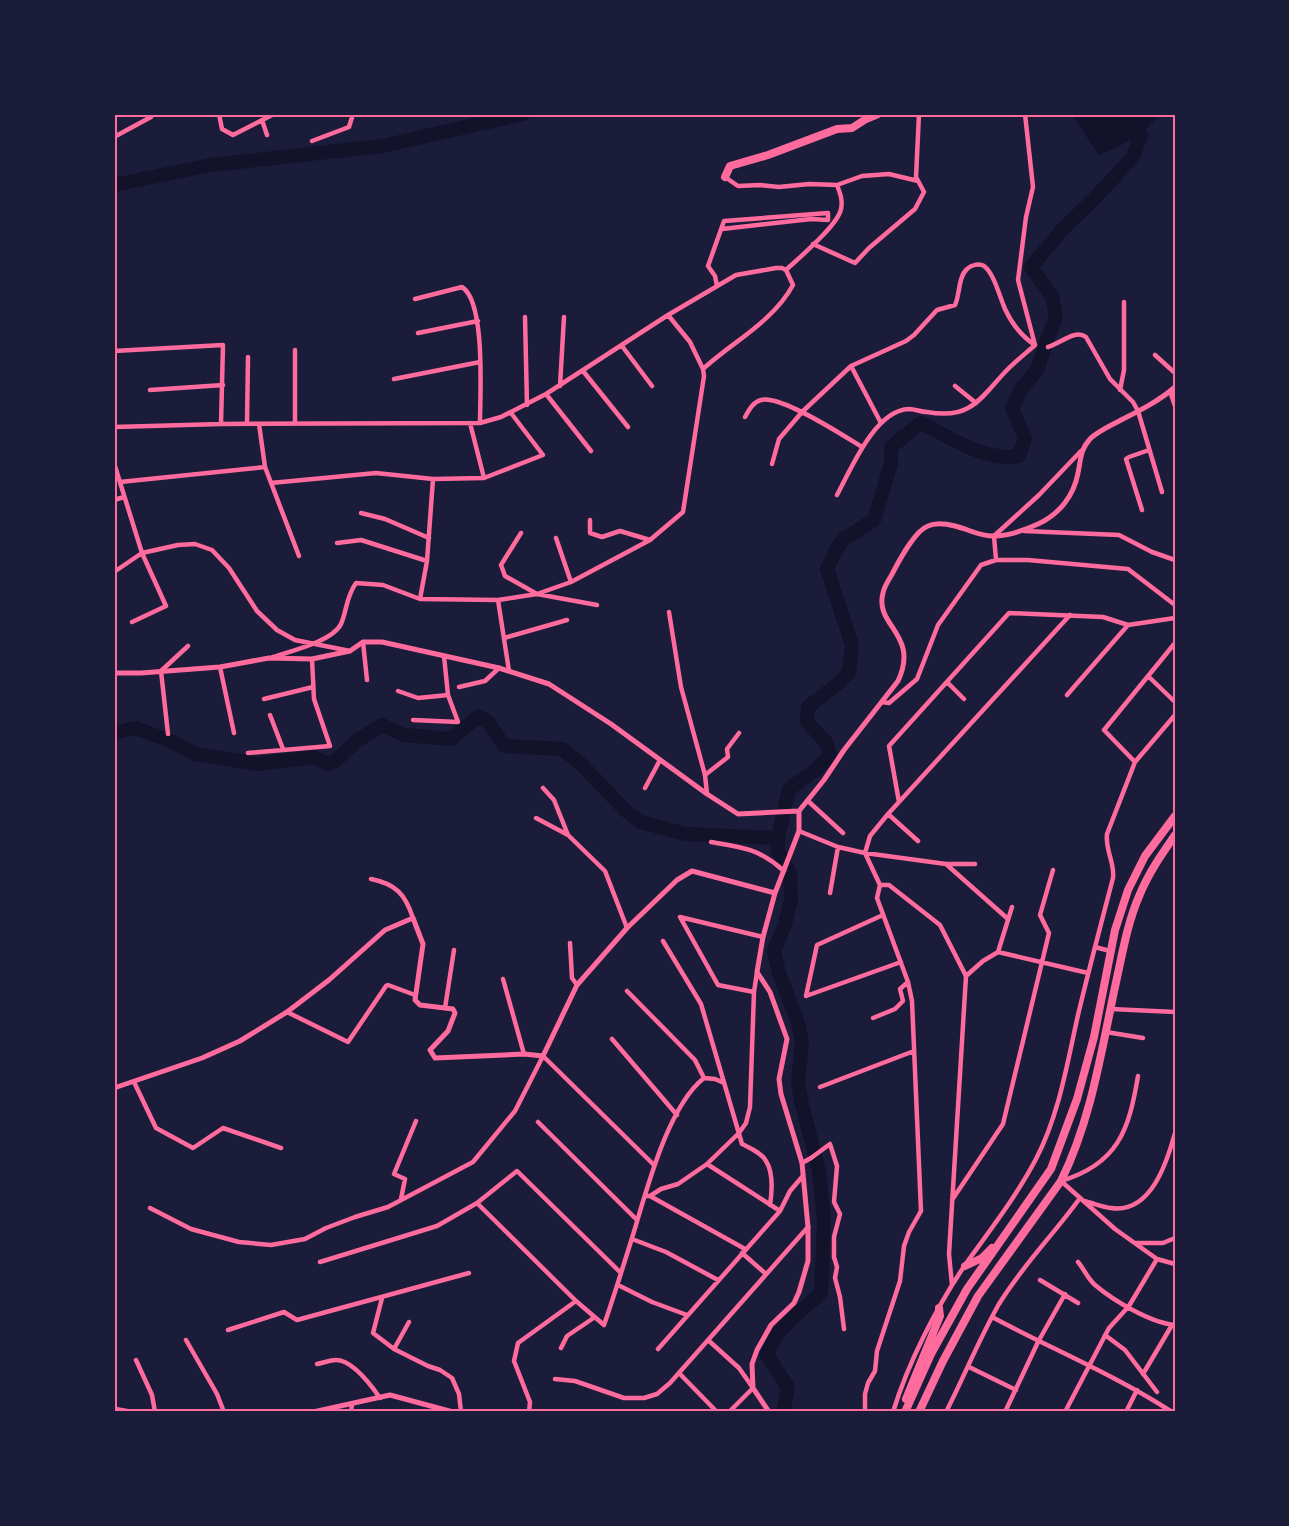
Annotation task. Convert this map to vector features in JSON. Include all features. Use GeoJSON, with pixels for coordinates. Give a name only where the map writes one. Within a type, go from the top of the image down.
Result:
{"type":"FeatureCollection","features":[{"type":"Feature","properties":{"kind":"highway"},"geometry":{"type":"LineString","coordinates":[[725,177],[730,165],[768,155],[837,129],[852,128],[878,114]]}},
{"type":"Feature","properties":{"kind":"highway"},"geometry":{"type":"LineString","coordinates":[[905,1412],[931,1354],[968,1290],[1051,1169],[1077,1100],[1094,1037],[1114,930],[1128,890],[1145,856],[1175,816]]}},
{"type":"Feature","properties":{"kind":"highway"},"geometry":{"type":"LineString","coordinates":[[920,1412],[978,1296],[1061,1181],[1091,1101],[1126,935],[1139,895],[1155,864],[1175,835]]}},
{"type":"Feature","properties":{"kind":"highway"},"geometry":{"type":"LineString","coordinates":[[964,1266],[982,1258],[1006,1234]]}},
{"type":"Feature","properties":{"kind":"highway"},"geometry":{"type":"LineString","coordinates":[[905,1412],[906,1398],[940,1316],[939,1308]]}},
{"type":"Feature","properties":{"kind":"street"},"geometry":{"type":"LineString","coordinates":[[219,114],[222,129],[232,135],[274,114]]}},
{"type":"Feature","properties":{"kind":"street"},"geometry":{"type":"LineString","coordinates":[[312,141],[349,127],[353,114]]}},
{"type":"Feature","properties":{"kind":"street"},"geometry":{"type":"LineString","coordinates":[[813,244],[855,263],[915,209],[924,192],[916,177],[919,114]]}},
{"type":"Feature","properties":{"kind":"street"},"geometry":{"type":"LineString","coordinates":[[1025,114],[1033,187],[1018,280],[1035,345]]}},
{"type":"Feature","properties":{"kind":"street"},"geometry":{"type":"LineString","coordinates":[[114,137],[152,117]]}},
{"type":"Feature","properties":{"kind":"street"},"geometry":{"type":"LineString","coordinates":[[262,120],[267,135]]}},
{"type":"Feature","properties":{"kind":"street"},"geometry":{"type":"LineString","coordinates":[[725,177],[738,186],[779,187],[809,184],[837,185],[862,176],[889,174],[918,181]]}},
{"type":"Feature","properties":{"kind":"street"},"geometry":{"type":"LineString","coordinates":[[786,270],[833,224],[841,210],[842,199],[837,185]]}},
{"type":"Feature","properties":{"kind":"street"},"geometry":{"type":"LineString","coordinates":[[717,286],[715,276],[708,266],[724,221],[828,213],[828,220],[811,219],[722,229]]}},
{"type":"Feature","properties":{"kind":"street"},"geometry":{"type":"LineString","coordinates":[[772,464],[778,439],[802,412],[851,366],[906,341],[937,310],[954,305],[966,269],[977,264],[984,266],[990,273],[1005,310],[1016,328],[1035,345]]}},
{"type":"Feature","properties":{"kind":"street"},"geometry":{"type":"LineString","coordinates":[[114,428],[220,424],[480,423],[492,421],[560,386],[668,315],[736,275],[776,268],[786,270]]}},
{"type":"Feature","properties":{"kind":"street"},"geometry":{"type":"LineString","coordinates":[[703,369],[775,309],[793,285],[786,270]]}},
{"type":"Feature","properties":{"kind":"street"},"geometry":{"type":"LineString","coordinates":[[415,299],[462,287],[468,292],[478,321],[480,423]]}},
{"type":"Feature","properties":{"kind":"street"},"geometry":{"type":"LineString","coordinates":[[1120,390],[1124,370],[1124,302]]}},
{"type":"Feature","properties":{"kind":"street"},"geometry":{"type":"LineString","coordinates":[[114,673],[220,667],[269,658],[316,642],[337,631],[349,593],[356,583],[383,585],[420,599],[498,600],[537,594],[571,582],[650,540],[683,512],[704,376],[690,342],[668,315]]}},
{"type":"Feature","properties":{"kind":"street"},"geometry":{"type":"LineString","coordinates":[[525,317],[527,405]]}},
{"type":"Feature","properties":{"kind":"street"},"geometry":{"type":"LineString","coordinates":[[560,386],[564,317]]}},
{"type":"Feature","properties":{"kind":"street"},"geometry":{"type":"LineString","coordinates":[[418,333],[478,321]]}},
{"type":"Feature","properties":{"kind":"street"},"geometry":{"type":"LineString","coordinates":[[1048,347],[1061,343],[1076,333],[1081,333],[1086,337],[1110,379],[1133,402],[1138,411],[1162,492]]}},
{"type":"Feature","properties":{"kind":"street"},"geometry":{"type":"LineString","coordinates":[[114,351],[223,345],[220,424]]}},
{"type":"Feature","properties":{"kind":"street"},"geometry":{"type":"LineString","coordinates":[[837,495],[862,447],[881,423],[899,411],[909,409],[928,412],[957,412],[976,403],[1007,370],[1035,345]]}},
{"type":"Feature","properties":{"kind":"street"},"geometry":{"type":"LineString","coordinates":[[622,346],[652,386]]}},
{"type":"Feature","properties":{"kind":"street"},"geometry":{"type":"LineString","coordinates":[[295,350],[295,424]]}},
{"type":"Feature","properties":{"kind":"street"},"geometry":{"type":"LineString","coordinates":[[1155,355],[1175,373]]}},
{"type":"Feature","properties":{"kind":"street"},"geometry":{"type":"LineString","coordinates":[[247,424],[248,357]]}},
{"type":"Feature","properties":{"kind":"street"},"geometry":{"type":"LineString","coordinates":[[394,379],[480,362]]}},
{"type":"Feature","properties":{"kind":"street"},"geometry":{"type":"LineString","coordinates":[[851,366],[881,423]]}},
{"type":"Feature","properties":{"kind":"street"},"geometry":{"type":"LineString","coordinates":[[583,371],[628,427]]}},
{"type":"Feature","properties":{"kind":"street"},"geometry":{"type":"LineString","coordinates":[[150,390],[223,385]]}},
{"type":"Feature","properties":{"kind":"street"},"geometry":{"type":"LineString","coordinates":[[955,386],[976,403]]}},
{"type":"Feature","properties":{"kind":"street"},"geometry":{"type":"LineString","coordinates":[[994,536],[1039,495],[1098,433],[1173,389],[1175,406]]}},
{"type":"Feature","properties":{"kind":"street"},"geometry":{"type":"LineString","coordinates":[[546,394],[591,451]]}},
{"type":"Feature","properties":{"kind":"street"},"geometry":{"type":"LineString","coordinates":[[745,417],[754,404],[761,399],[770,399],[802,412],[862,447]]}},
{"type":"Feature","properties":{"kind":"street"},"geometry":{"type":"LineString","coordinates":[[270,483],[376,473],[433,479],[483,478],[543,455],[511,413]]}},
{"type":"Feature","properties":{"kind":"street"},"geometry":{"type":"LineString","coordinates":[[470,423],[483,478]]}},
{"type":"Feature","properties":{"kind":"street"},"geometry":{"type":"LineString","coordinates":[[260,424],[264,468],[299,556]]}},
{"type":"Feature","properties":{"kind":"street"},"geometry":{"type":"LineString","coordinates":[[1142,510],[1126,459],[1149,450]]}},
{"type":"Feature","properties":{"kind":"street"},"geometry":{"type":"LineString","coordinates":[[648,1196],[678,1184],[707,1164],[739,1133],[746,1123],[750,1107],[754,992],[763,937],[775,893],[799,831],[799,811],[898,681],[903,670],[905,656],[902,642],[884,612],[883,592],[892,573],[914,538],[928,526],[953,525],[994,536],[1020,531],[1041,522],[1066,502],[1073,492],[1081,451]]}},
{"type":"Feature","properties":{"kind":"street"},"geometry":{"type":"LineString","coordinates":[[114,463],[142,553],[166,606],[132,622]]}},
{"type":"Feature","properties":{"kind":"street"},"geometry":{"type":"LineString","coordinates":[[120,482],[264,468]]}},
{"type":"Feature","properties":{"kind":"street"},"geometry":{"type":"LineString","coordinates":[[420,599],[427,561],[433,479]]}},
{"type":"Feature","properties":{"kind":"street"},"geometry":{"type":"LineString","coordinates":[[114,500],[124,497]]}},
{"type":"Feature","properties":{"kind":"street"},"geometry":{"type":"LineString","coordinates":[[361,513],[385,519],[429,538]]}},
{"type":"Feature","properties":{"kind":"street"},"geometry":{"type":"LineString","coordinates":[[590,520],[590,533],[602,537],[620,531],[650,540]]}},
{"type":"Feature","properties":{"kind":"street"},"geometry":{"type":"LineString","coordinates":[[1020,531],[1119,535],[1152,552],[1175,560]]}},
{"type":"Feature","properties":{"kind":"street"},"geometry":{"type":"LineString","coordinates":[[520,533],[501,565],[505,576],[537,594],[597,605]]}},
{"type":"Feature","properties":{"kind":"street"},"geometry":{"type":"LineString","coordinates":[[994,536],[996,560]]}},
{"type":"Feature","properties":{"kind":"street"},"geometry":{"type":"LineString","coordinates":[[556,538],[571,582]]}},
{"type":"Feature","properties":{"kind":"street"},"geometry":{"type":"LineString","coordinates":[[337,543],[361,540],[427,561]]}},
{"type":"Feature","properties":{"kind":"street"},"geometry":{"type":"LineString","coordinates":[[114,572],[142,553],[178,545],[195,544],[212,550],[229,568],[257,611],[277,630],[295,640],[316,642],[350,651]]}},
{"type":"Feature","properties":{"kind":"street"},"geometry":{"type":"LineString","coordinates":[[882,702],[889,702],[917,679],[938,625],[981,565],[996,560],[1028,560],[1128,569],[1175,604]]}},
{"type":"Feature","properties":{"kind":"street"},"geometry":{"type":"LineString","coordinates":[[498,600],[509,671]]}},
{"type":"Feature","properties":{"kind":"street"},"geometry":{"type":"LineString","coordinates":[[669,612],[681,687],[705,775],[707,794]]}},
{"type":"Feature","properties":{"kind":"street"},"geometry":{"type":"LineString","coordinates":[[899,802],[889,746],[1009,613],[1103,617],[1128,625],[1175,618]]}},
{"type":"Feature","properties":{"kind":"street"},"geometry":{"type":"LineString","coordinates":[[866,1412],[868,1383],[875,1371],[877,1351],[900,1281],[903,1246],[921,1211],[912,1000],[908,982],[877,898],[879,885],[865,853],[870,836],[888,814],[1071,615]]}},
{"type":"Feature","properties":{"kind":"street"},"geometry":{"type":"LineString","coordinates":[[504,638],[567,620]]}},
{"type":"Feature","properties":{"kind":"street"},"geometry":{"type":"LineString","coordinates":[[1067,695],[1128,625]]}},
{"type":"Feature","properties":{"kind":"street"},"geometry":{"type":"LineString","coordinates":[[269,658],[312,659],[350,651],[363,642],[382,642],[499,668],[549,684],[611,724],[738,814],[799,811]]}},
{"type":"Feature","properties":{"kind":"street"},"geometry":{"type":"LineString","coordinates":[[363,642],[368,680]]}},
{"type":"Feature","properties":{"kind":"street"},"geometry":{"type":"LineString","coordinates":[[1135,762],[1104,730],[1175,643]]}},
{"type":"Feature","properties":{"kind":"street"},"geometry":{"type":"LineString","coordinates":[[161,671],[188,646]]}},
{"type":"Feature","properties":{"kind":"street"},"geometry":{"type":"LineString","coordinates":[[413,720],[458,722],[448,695],[444,656]]}},
{"type":"Feature","properties":{"kind":"street"},"geometry":{"type":"LineString","coordinates":[[248,753],[330,746],[314,699],[312,659]]}},
{"type":"Feature","properties":{"kind":"street"},"geometry":{"type":"LineString","coordinates":[[220,667],[234,734]]}},
{"type":"Feature","properties":{"kind":"street"},"geometry":{"type":"LineString","coordinates":[[459,687],[485,681],[499,668]]}},
{"type":"Feature","properties":{"kind":"street"},"geometry":{"type":"LineString","coordinates":[[161,671],[168,734]]}},
{"type":"Feature","properties":{"kind":"street"},"geometry":{"type":"LineString","coordinates":[[1148,676],[1175,702]]}},
{"type":"Feature","properties":{"kind":"street"},"geometry":{"type":"LineString","coordinates":[[947,682],[964,699]]}},
{"type":"Feature","properties":{"kind":"street"},"geometry":{"type":"LineString","coordinates":[[264,699],[313,687]]}},
{"type":"Feature","properties":{"kind":"street"},"geometry":{"type":"LineString","coordinates":[[398,691],[418,698],[448,695]]}},
{"type":"Feature","properties":{"kind":"street"},"geometry":{"type":"LineString","coordinates":[[270,715],[283,749]]}},
{"type":"Feature","properties":{"kind":"street"},"geometry":{"type":"LineString","coordinates":[[892,1412],[915,1356],[952,1285],[1013,1199],[1037,1158],[1057,1107],[1114,873],[1106,843],[1107,834],[1135,762],[1175,715]]}},
{"type":"Feature","properties":{"kind":"street"},"geometry":{"type":"LineString","coordinates":[[705,775],[728,757],[727,749],[739,733]]}},
{"type":"Feature","properties":{"kind":"street"},"geometry":{"type":"LineString","coordinates":[[645,788],[660,760]]}},
{"type":"Feature","properties":{"kind":"street"},"geometry":{"type":"LineString","coordinates":[[543,788],[554,800],[568,835]]}},
{"type":"Feature","properties":{"kind":"street"},"geometry":{"type":"LineString","coordinates":[[808,801],[843,833]]}},
{"type":"Feature","properties":{"kind":"street"},"geometry":{"type":"LineString","coordinates":[[888,814],[918,841]]}},
{"type":"Feature","properties":{"kind":"street"},"geometry":{"type":"LineString","coordinates":[[536,818],[568,835],[606,871],[627,928]]}},
{"type":"Feature","properties":{"kind":"street"},"geometry":{"type":"LineString","coordinates":[[799,831],[838,847],[865,853],[946,864],[975,864]]}},
{"type":"Feature","properties":{"kind":"street"},"geometry":{"type":"LineString","coordinates":[[711,842],[743,847],[770,858],[784,870]]}},
{"type":"Feature","properties":{"kind":"street"},"geometry":{"type":"LineString","coordinates":[[830,893],[838,847]]}},
{"type":"Feature","properties":{"kind":"street"},"geometry":{"type":"LineString","coordinates":[[946,864],[1008,919]]}},
{"type":"Feature","properties":{"kind":"street"},"geometry":{"type":"LineString","coordinates":[[952,1200],[1003,1124],[1049,933],[1040,915],[1053,870]]}},
{"type":"Feature","properties":{"kind":"street"},"geometry":{"type":"LineString","coordinates":[[150,1208],[191,1228],[239,1242],[271,1245],[305,1239],[326,1228],[388,1207],[473,1162],[515,1111],[577,985],[627,928],[677,880],[692,872],[775,893]]}},
{"type":"Feature","properties":{"kind":"street"},"geometry":{"type":"LineString","coordinates":[[371,879],[389,883],[409,906],[423,944],[415,1000],[420,1005],[446,1008],[455,1013],[448,1031],[430,1050],[435,1058],[524,1054],[543,1056],[654,1165]]}},
{"type":"Feature","properties":{"kind":"street"},"geometry":{"type":"LineString","coordinates":[[879,885],[889,885],[940,926],[966,976],[949,1254],[952,1285]]}},
{"type":"Feature","properties":{"kind":"street"},"geometry":{"type":"LineString","coordinates":[[966,976],[998,952],[1012,907]]}},
{"type":"Feature","properties":{"kind":"street"},"geometry":{"type":"LineString","coordinates":[[883,915],[817,945],[806,996],[901,962]]}},
{"type":"Feature","properties":{"kind":"street"},"geometry":{"type":"LineString","coordinates":[[754,992],[718,985],[680,917],[763,937]]}},
{"type":"Feature","properties":{"kind":"street"},"geometry":{"type":"LineString","coordinates":[[114,1088],[202,1058],[240,1041],[287,1012],[329,980],[385,930],[413,918]]}},
{"type":"Feature","properties":{"kind":"street"},"geometry":{"type":"LineString","coordinates":[[663,941],[701,1004],[742,1144],[762,1156],[767,1162],[770,1205]]}},
{"type":"Feature","properties":{"kind":"street"},"geometry":{"type":"LineString","coordinates":[[570,943],[572,978],[577,985]]}},
{"type":"Feature","properties":{"kind":"street"},"geometry":{"type":"LineString","coordinates":[[1095,947],[1110,951]]}},
{"type":"Feature","properties":{"kind":"street"},"geometry":{"type":"LineString","coordinates":[[446,1008],[454,950]]}},
{"type":"Feature","properties":{"kind":"street"},"geometry":{"type":"LineString","coordinates":[[998,952],[1088,973]]}},
{"type":"Feature","properties":{"kind":"street"},"geometry":{"type":"LineString","coordinates":[[729,1412],[753,1388],[752,1364],[757,1350],[771,1325],[794,1303],[808,1261],[808,1227],[802,1163],[781,1094],[779,1079],[787,1039],[770,992],[758,972]]}},
{"type":"Feature","properties":{"kind":"street"},"geometry":{"type":"LineString","coordinates":[[503,979],[524,1054]]}},
{"type":"Feature","properties":{"kind":"street"},"geometry":{"type":"LineString","coordinates":[[873,1018],[895,1009],[903,1001],[900,989],[908,982]]}},
{"type":"Feature","properties":{"kind":"street"},"geometry":{"type":"LineString","coordinates":[[287,1012],[348,1042],[386,986],[415,995]]}},
{"type":"Feature","properties":{"kind":"street"},"geometry":{"type":"LineString","coordinates":[[627,991],[695,1060],[704,1078]]}},
{"type":"Feature","properties":{"kind":"street"},"geometry":{"type":"LineString","coordinates":[[1110,1009],[1175,1012]]}},
{"type":"Feature","properties":{"kind":"street"},"geometry":{"type":"LineString","coordinates":[[1106,1032],[1143,1038]]}},
{"type":"Feature","properties":{"kind":"street"},"geometry":{"type":"LineString","coordinates":[[612,1039],[677,1115]]}},
{"type":"Feature","properties":{"kind":"street"},"geometry":{"type":"LineString","coordinates":[[820,1087],[914,1050]]}},
{"type":"Feature","properties":{"kind":"street"},"geometry":{"type":"LineString","coordinates":[[1061,1181],[1092,1169],[1117,1146],[1133,1106],[1138,1076]]}},
{"type":"Feature","properties":{"kind":"street"},"geometry":{"type":"LineString","coordinates":[[477,1203],[576,1301],[604,1325],[637,1220],[648,1196],[647,1184],[677,1115],[692,1088],[704,1078],[724,1083]]}},
{"type":"Feature","properties":{"kind":"street"},"geometry":{"type":"LineString","coordinates":[[134,1082],[156,1128],[193,1148],[223,1128],[281,1148]]}},
{"type":"Feature","properties":{"kind":"street"},"geometry":{"type":"LineString","coordinates":[[401,1199],[405,1179],[394,1174],[416,1121]]}},
{"type":"Feature","properties":{"kind":"street"},"geometry":{"type":"LineString","coordinates":[[538,1122],[637,1220]]}},
{"type":"Feature","properties":{"kind":"street"},"geometry":{"type":"LineString","coordinates":[[1082,1199],[1113,1209],[1137,1202],[1149,1193],[1155,1183],[1173,1150],[1175,1133]]}},
{"type":"Feature","properties":{"kind":"street"},"geometry":{"type":"LineString","coordinates":[[802,1163],[829,1144],[837,1166],[834,1202],[840,1214],[834,1237],[834,1257],[837,1267],[835,1278],[844,1329]]}},
{"type":"Feature","properties":{"kind":"street"},"geometry":{"type":"LineString","coordinates":[[707,1164],[780,1211]]}},
{"type":"Feature","properties":{"kind":"street"},"geometry":{"type":"LineString","coordinates":[[320,1262],[437,1226],[477,1203],[517,1171],[621,1273]]}},
{"type":"Feature","properties":{"kind":"street"},"geometry":{"type":"LineString","coordinates":[[658,1348],[780,1211],[790,1191],[802,1177]]}},
{"type":"Feature","properties":{"kind":"street"},"geometry":{"type":"LineString","coordinates":[[1061,1181],[1115,1229],[1157,1259],[1175,1264]]}},
{"type":"Feature","properties":{"kind":"street"},"geometry":{"type":"LineString","coordinates":[[648,1196],[743,1251],[766,1274]]}},
{"type":"Feature","properties":{"kind":"street"},"geometry":{"type":"LineString","coordinates":[[946,1412],[992,1317],[1023,1269],[1082,1199]]}},
{"type":"Feature","properties":{"kind":"street"},"geometry":{"type":"LineString","coordinates":[[555,1379],[575,1382],[624,1398],[644,1398],[657,1394],[670,1383],[808,1227]]}},
{"type":"Feature","properties":{"kind":"street"},"geometry":{"type":"LineString","coordinates":[[1135,1243],[1163,1243],[1175,1238]]}},
{"type":"Feature","properties":{"kind":"street"},"geometry":{"type":"LineString","coordinates":[[632,1239],[666,1252],[718,1280]]}},
{"type":"Feature","properties":{"kind":"street"},"geometry":{"type":"LineString","coordinates":[[1065,1412],[1109,1328],[1129,1306],[1157,1259]]}},
{"type":"Feature","properties":{"kind":"street"},"geometry":{"type":"LineString","coordinates":[[1078,1262],[1094,1284],[1150,1319],[1173,1325],[1143,1374]]}},
{"type":"Feature","properties":{"kind":"street"},"geometry":{"type":"LineString","coordinates":[[228,1330],[284,1311],[297,1320],[469,1273]]}},
{"type":"Feature","properties":{"kind":"street"},"geometry":{"type":"LineString","coordinates":[[1040,1280],[1078,1303]]}},
{"type":"Feature","properties":{"kind":"street"},"geometry":{"type":"LineString","coordinates":[[618,1285],[687,1316]]}},
{"type":"Feature","properties":{"kind":"street"},"geometry":{"type":"LineString","coordinates":[[1005,1412],[1038,1342],[1065,1294]]}},
{"type":"Feature","properties":{"kind":"street"},"geometry":{"type":"LineString","coordinates":[[382,1298],[373,1333],[394,1349],[452,1378],[459,1394],[461,1412]]}},
{"type":"Feature","properties":{"kind":"street"},"geometry":{"type":"LineString","coordinates":[[529,1412],[530,1402],[514,1361],[518,1343],[576,1301]]}},
{"type":"Feature","properties":{"kind":"street"},"geometry":{"type":"LineString","coordinates":[[561,1348],[567,1336],[595,1317]]}},
{"type":"Feature","properties":{"kind":"street"},"geometry":{"type":"LineString","coordinates":[[992,1317],[1137,1390],[1172,1412]]}},
{"type":"Feature","properties":{"kind":"street"},"geometry":{"type":"LineString","coordinates":[[394,1349],[409,1322]]}},
{"type":"Feature","properties":{"kind":"street"},"geometry":{"type":"LineString","coordinates":[[1105,1335],[1125,1350],[1157,1392]]}},
{"type":"Feature","properties":{"kind":"street"},"geometry":{"type":"LineString","coordinates":[[186,1340],[217,1394],[224,1412]]}},
{"type":"Feature","properties":{"kind":"street"},"geometry":{"type":"LineString","coordinates":[[708,1340],[739,1368],[769,1412]]}},
{"type":"Feature","properties":{"kind":"street"},"geometry":{"type":"LineString","coordinates":[[135,1360],[152,1395],[155,1412]]}},
{"type":"Feature","properties":{"kind":"street"},"geometry":{"type":"LineString","coordinates":[[317,1364],[338,1360],[351,1366],[365,1378],[380,1398]]}},
{"type":"Feature","properties":{"kind":"street"},"geometry":{"type":"LineString","coordinates":[[969,1367],[1016,1390]]}},
{"type":"Feature","properties":{"kind":"street"},"geometry":{"type":"LineString","coordinates":[[679,1373],[717,1412]]}},
{"type":"Feature","properties":{"kind":"street"},"geometry":{"type":"LineString","coordinates":[[1126,1412],[1137,1390]]}},
{"type":"Feature","properties":{"kind":"street"},"geometry":{"type":"LineString","coordinates":[[313,1412],[390,1395],[453,1412]]}},
{"type":"Feature","properties":{"kind":"street"},"geometry":{"type":"LineString","coordinates":[[351,1412],[352,1404]]}},
{"type":"Feature","properties":{"kind":"street"},"geometry":{"type":"LineString","coordinates":[[114,1409],[131,1412]]}},
{"type":"Feature","properties":{"kind":"shaded area"},"geometry":{"type":"Polygon","coordinates":[[[1072,114],[1160,114],[1141,135],[1099,156],[1072,114]]]}},
{"type":"Feature","properties":{"kind":"waterway"},"geometry":{"type":"LineString","coordinates":[[114,185],[211,165],[382,146],[523,114]]}},
{"type":"Feature","properties":{"kind":"waterway"},"geometry":{"type":"LineString","coordinates":[[783,1412],[788,1387],[767,1355],[776,1336],[821,1293],[824,1222],[819,1171],[798,1083],[802,1042],[774,951],[785,924],[791,900],[790,873],[778,851],[778,838],[789,789],[817,769],[830,755],[826,742],[807,722],[808,707],[849,673],[852,645],[827,569],[844,539],[874,520],[891,464],[891,447],[921,423],[981,452],[1006,457],[1019,456],[1025,438],[1012,408],[1021,389],[1037,370],[1056,315],[1052,296],[1031,267],[1062,230],[1133,157],[1141,135]]}},
{"type":"Feature","properties":{"kind":"waterway"},"geometry":{"type":"LineString","coordinates":[[114,733],[135,728],[171,741],[195,754],[258,764],[313,757],[328,764],[335,761],[358,740],[382,725],[404,735],[451,739],[479,716],[490,724],[504,746],[562,749],[580,763],[625,810],[641,822],[685,834],[778,838]]}}]}
